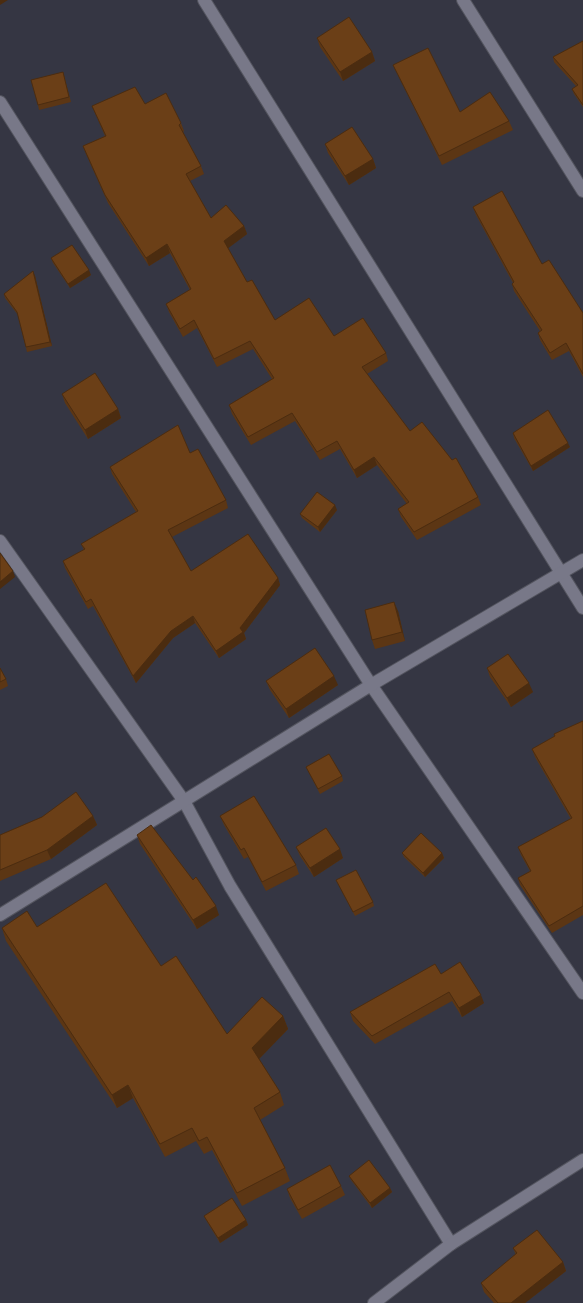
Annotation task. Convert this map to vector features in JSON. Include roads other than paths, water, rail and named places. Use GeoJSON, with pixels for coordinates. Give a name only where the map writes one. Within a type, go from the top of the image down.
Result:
{"type":"FeatureCollection","features":[{"type":"Feature","properties":{"kind":"street"},"geometry":{"type":"LineString","coordinates":[[204,0],[583,608]]}},
{"type":"Feature","properties":{"kind":"street"},"geometry":{"type":"LineString","coordinates":[[463,0],[583,191]]}},
{"type":"Feature","properties":{"kind":"street"},"geometry":{"type":"LineString","coordinates":[[0,102],[371,685],[583,993]]}},
{"type":"Feature","properties":{"kind":"street"},"geometry":{"type":"LineString","coordinates":[[0,541],[184,801],[230,886],[452,1244]]}},
{"type":"Feature","properties":{"kind":"street"},"geometry":{"type":"LineString","coordinates":[[0,915],[371,685],[583,560]]}},
{"type":"Feature","properties":{"kind":"street"},"geometry":{"type":"LineString","coordinates":[[374,1303],[452,1244],[583,1160]]}}]}
